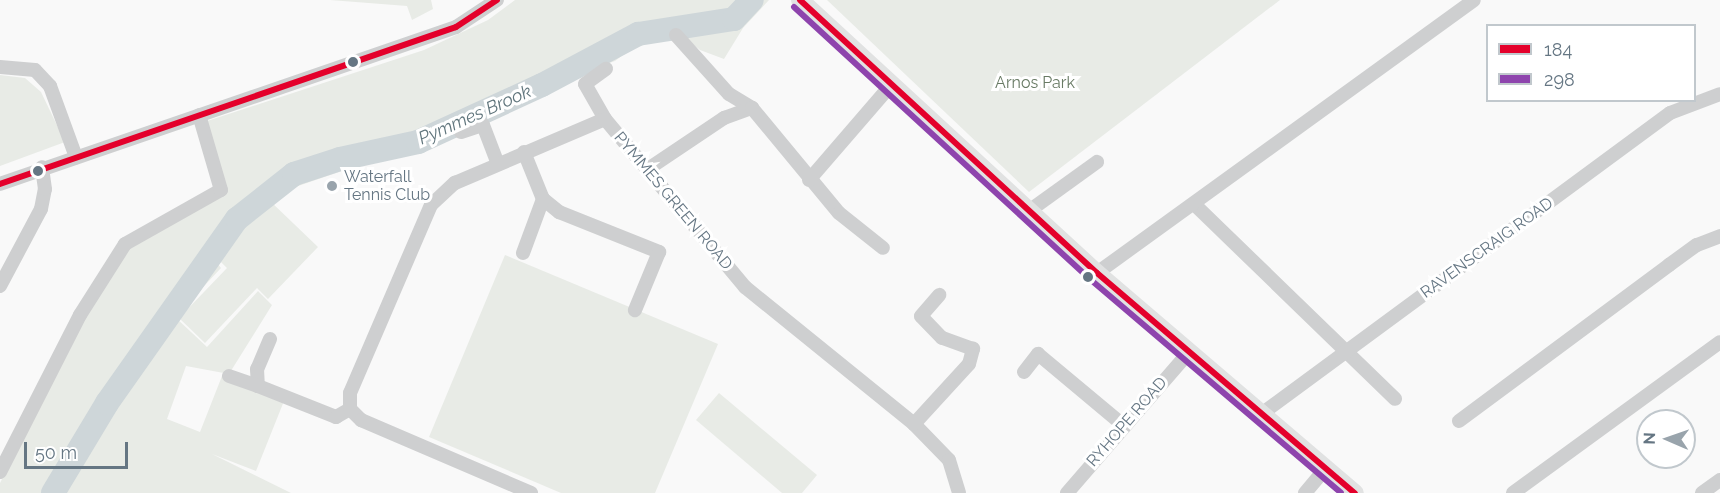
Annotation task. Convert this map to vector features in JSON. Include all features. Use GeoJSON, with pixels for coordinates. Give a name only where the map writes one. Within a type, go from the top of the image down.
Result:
{"type":"FeatureCollection","features":[{"type":"Feature","properties":{"kind":"main road"},"geometry":{"type":"LineString","coordinates":[[800,0],[1097,273],[1260,415],[1355,493]]}},
{"type":"Feature","properties":{"kind":"street"},"geometry":{"type":"LineString","coordinates":[[0,184],[42,167],[456,27],[497,0]]}},
{"type":"Feature","properties":{"kind":"street"},"geometry":{"type":"LineString","coordinates":[[1097,273],[1474,0]]}},
{"type":"Feature","properties":{"kind":"street"},"geometry":{"type":"LineString","coordinates":[[676,35],[729,94],[752,108],[809,180],[839,213],[883,248]]}},
{"type":"Feature","properties":{"kind":"street"},"geometry":{"type":"LineString","coordinates":[[0,67],[35,70],[50,87],[76,157]]}},
{"type":"Feature","properties":{"kind":"street"},"geometry":{"type":"LineString","coordinates":[[605,119],[585,84],[606,69]]}},
{"type":"Feature","properties":{"kind":"street"},"geometry":{"type":"LineString","coordinates":[[809,180],[891,85]]}},
{"type":"Feature","properties":{"kind":"street","name":"RAVENSCRAIG ROAD"},"geometry":{"type":"LineString","coordinates":[[1260,415],[1670,112],[1720,94]]}},
{"type":"Feature","properties":{"kind":"street"},"geometry":{"type":"LineString","coordinates":[[648,169],[724,118],[752,108]]}},
{"type":"Feature","properties":{"kind":"street"},"geometry":{"type":"LineString","coordinates":[[0,472],[80,315],[125,244],[221,190],[200,115]]}},
{"type":"Feature","properties":{"kind":"street","name":"PYMMES GREEN ROAD"},"geometry":{"type":"LineString","coordinates":[[350,409],[350,393],[431,205],[455,183],[605,119],[745,287],[914,424],[950,460],[959,493]]}},
{"type":"Feature","properties":{"kind":"street"},"geometry":{"type":"LineString","coordinates":[[461,132],[483,125],[498,164]]}},
{"type":"Feature","properties":{"kind":"street"},"geometry":{"type":"LineString","coordinates":[[524,152],[543,199],[559,212],[659,252],[635,310]]}},
{"type":"Feature","properties":{"kind":"street"},"geometry":{"type":"LineString","coordinates":[[1029,211],[1097,162]]}},
{"type":"Feature","properties":{"kind":"street"},"geometry":{"type":"LineString","coordinates":[[0,286],[41,209],[45,189],[42,167]]}},
{"type":"Feature","properties":{"kind":"street"},"geometry":{"type":"LineString","coordinates":[[523,253],[543,199]]}},
{"type":"Feature","properties":{"kind":"street"},"geometry":{"type":"LineString","coordinates":[[1194,204],[1395,399]]}},
{"type":"Feature","properties":{"kind":"street"},"geometry":{"type":"LineString","coordinates":[[1458,421],[1697,245],[1720,236]]}},
{"type":"Feature","properties":{"kind":"street"},"geometry":{"type":"LineString","coordinates":[[914,424],[969,364],[973,349],[942,338],[921,316],[939,295]]}},
{"type":"Feature","properties":{"kind":"street"},"geometry":{"type":"LineString","coordinates":[[258,386],[257,369],[270,339]]}},
{"type":"Feature","properties":{"kind":"street"},"geometry":{"type":"LineString","coordinates":[[1513,493],[1720,342]]}},
{"type":"Feature","properties":{"kind":"street","name":"RYHOPE ROAD"},"geometry":{"type":"LineString","coordinates":[[1067,493],[1123,425],[1189,352]]}},
{"type":"Feature","properties":{"kind":"street"},"geometry":{"type":"LineString","coordinates":[[1024,372],[1038,354],[1123,425]]}},
{"type":"Feature","properties":{"kind":"street"},"geometry":{"type":"LineString","coordinates":[[229,376],[336,417],[350,409],[361,420],[531,493]]}},
{"type":"Feature","properties":{"kind":"street"},"geometry":{"type":"LineString","coordinates":[[1305,493],[1325,469]]}},
{"type":"Feature","properties":{"kind":"street"},"geometry":{"type":"LineString","coordinates":[[1702,493],[1720,480]]}},
{"type":"Feature","properties":{"kind":"green space"},"geometry":{"type":"Polygon","coordinates":[[[330,0],[431,0],[433,9],[412,20],[407,6],[330,0]]]}},
{"type":"Feature","properties":{"kind":"green space"},"geometry":{"type":"Polygon","coordinates":[[[515,0],[769,0],[743,28],[724,59],[700,50],[667,22],[615,61],[570,77],[412,147],[269,196],[211,255],[221,268],[175,317],[207,347],[258,291],[272,305],[229,374],[186,366],[167,419],[200,432],[222,376],[284,401],[256,471],[212,454],[291,493],[0,493],[0,483],[81,322],[128,248],[224,191],[204,122],[424,50],[488,20],[515,0]]]}},
{"type":"Feature","properties":{"kind":"green space","name":"Arnos Park"},"geometry":{"type":"Polygon","coordinates":[[[827,0],[1280,0],[1029,192],[827,0]]]}},
{"type":"Feature","properties":{"kind":"green space"},"geometry":{"type":"Polygon","coordinates":[[[0,75],[25,78],[41,92],[65,142],[0,166],[0,75]]]}},
{"type":"Feature","properties":{"kind":"green space"},"geometry":{"type":"Polygon","coordinates":[[[269,200],[318,247],[268,299],[257,288],[205,343],[179,318],[227,268],[215,256],[269,200]]]}},
{"type":"Feature","properties":{"kind":"green space"},"geometry":{"type":"Polygon","coordinates":[[[505,255],[718,344],[655,493],[561,493],[429,437],[505,255]]]}},
{"type":"Feature","properties":{"kind":"green space"},"geometry":{"type":"Polygon","coordinates":[[[719,393],[817,475],[802,493],[782,493],[696,420],[719,393]]]}},
{"type":"Feature","properties":{"kind":"waterway","name":"Pymmes Brook"},"geometry":{"type":"LineString","coordinates":[[53,493],[107,403],[237,219],[294,174],[340,159],[418,142],[542,85],[638,34],[734,19],[752,0]]}},
{"type":"Feature","properties":{"kind":"transit line","name":"184"},"geometry":{"type":"LineString","coordinates":[[0,184],[456,27],[497,0]]}},
{"type":"Feature","properties":{"kind":"transit line","name":"184"},"geometry":{"type":"LineString","coordinates":[[800,0],[1097,273],[1355,493]]}},
{"type":"Feature","properties":{"kind":"transit line","name":"298"},"geometry":{"type":"LineString","coordinates":[[794,7],[1091,280],[1341,493]]}},
{"type":"Feature","properties":{"kind":"place","name":"Waterfall Tennis Club"},"geometry":{"type":"Point","coordinates":[332,186]}}]}
